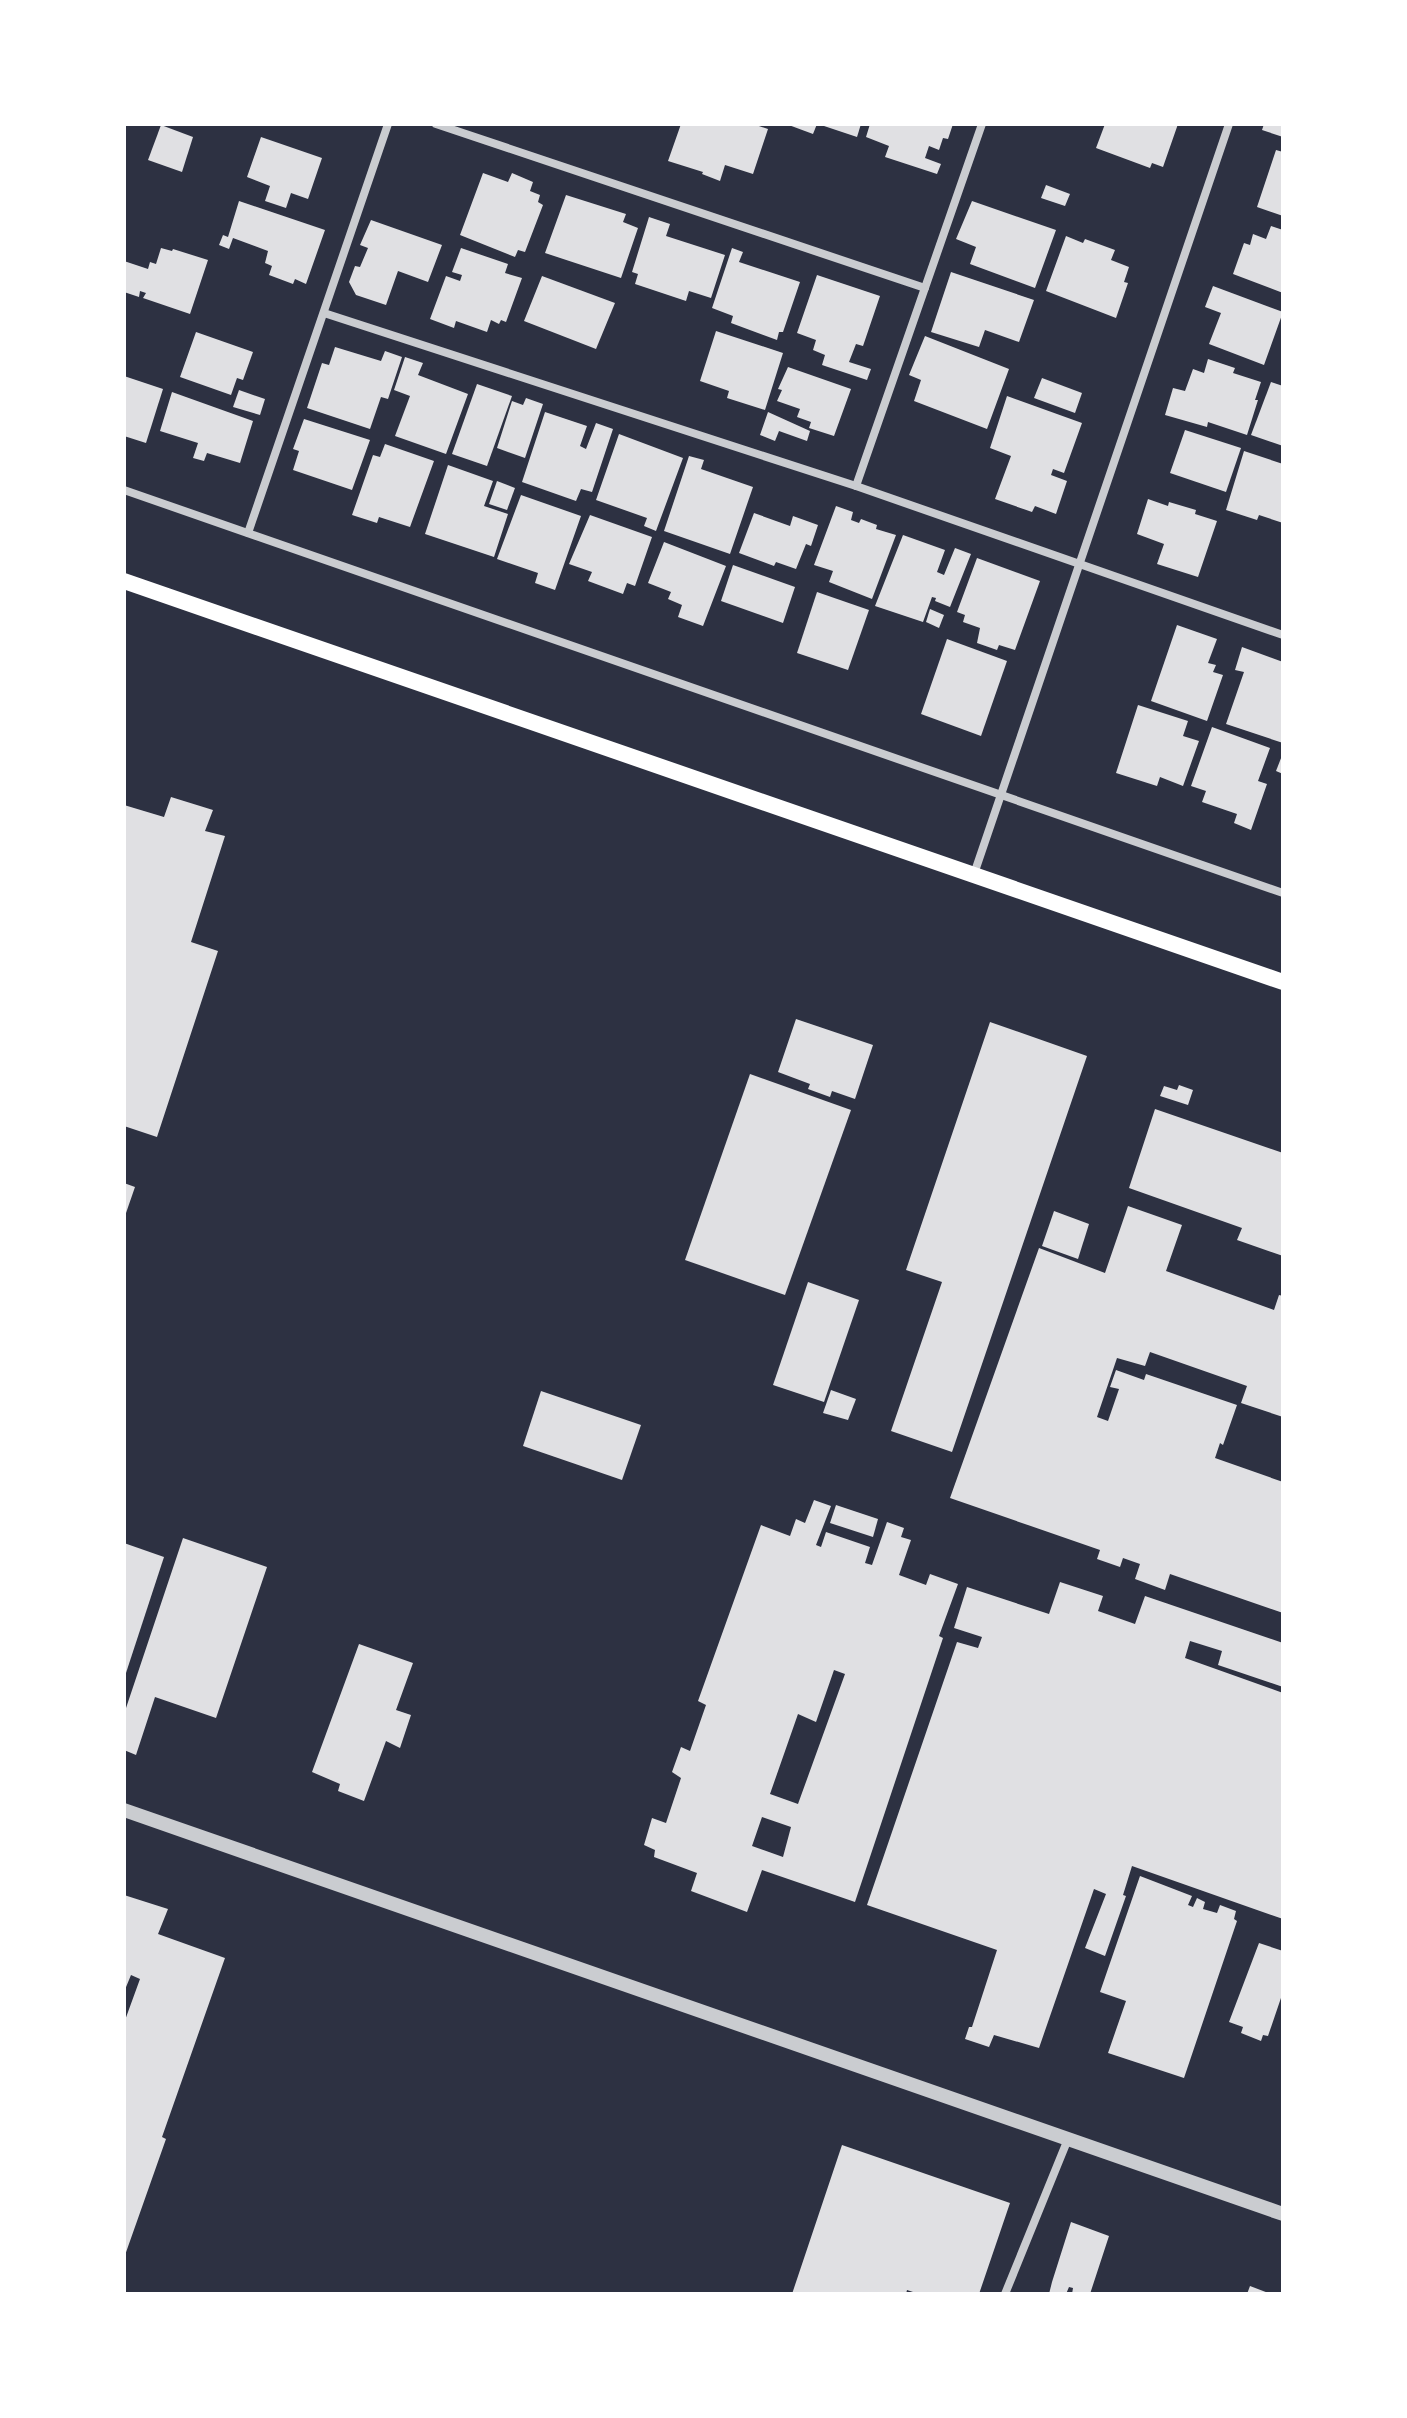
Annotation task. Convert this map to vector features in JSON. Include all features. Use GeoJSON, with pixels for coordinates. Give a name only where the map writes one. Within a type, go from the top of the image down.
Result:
{"type":"FeatureCollection","features":[{"type":"Feature","properties":{"kind":"main road"},"geometry":{"type":"LineString","coordinates":[[124,581],[1283,982]]}},
{"type":"Feature","properties":{"kind":"street"},"geometry":{"type":"LineString","coordinates":[[248,533],[388,124]]}},
{"type":"Feature","properties":{"kind":"street"},"geometry":{"type":"LineString","coordinates":[[436,124],[925,288]]}},
{"type":"Feature","properties":{"kind":"street"},"geometry":{"type":"LineString","coordinates":[[856,486],[982,124]]}},
{"type":"Feature","properties":{"kind":"street"},"geometry":{"type":"LineString","coordinates":[[974,874],[1229,124]]}},
{"type":"Feature","properties":{"kind":"street"},"geometry":{"type":"LineString","coordinates":[[324,313],[856,486],[1283,635]]}},
{"type":"Feature","properties":{"kind":"street"},"geometry":{"type":"LineString","coordinates":[[124,490],[1283,893]]}},
{"type":"Feature","properties":{"kind":"street"},"geometry":{"type":"LineString","coordinates":[[124,1810],[1283,2214]]}},
{"type":"Feature","properties":{"kind":"street"},"geometry":{"type":"LineString","coordinates":[[1005,2294],[1069,2138]]}},
{"type":"Feature","properties":{"kind":"building"},"geometry":{"type":"Polygon","coordinates":[[[681,124],[753,124],[768,129],[753,174],[725,165],[720,181],[668,161],[681,124]]]}},
{"type":"Feature","properties":{"kind":"building"},"geometry":{"type":"Polygon","coordinates":[[[786,124],[817,124],[813,134],[786,124]]]}},
{"type":"Feature","properties":{"kind":"building"},"geometry":{"type":"Polygon","coordinates":[[[818,124],[861,124],[857,137],[818,124]]]}},
{"type":"Feature","properties":{"kind":"building"},"geometry":{"type":"Polygon","coordinates":[[[870,124],[953,124],[948,139],[943,138],[939,150],[929,146],[925,158],[941,164],[937,174],[885,157],[889,146],[866,137],[870,124]]]}},
{"type":"Feature","properties":{"kind":"building"},"geometry":{"type":"Polygon","coordinates":[[[1105,124],[1178,124],[1163,167],[1152,163],[1150,168],[1096,148],[1105,124]]]}},
{"type":"Feature","properties":{"kind":"building"},"geometry":{"type":"Polygon","coordinates":[[[1264,124],[1283,124],[1283,137],[1262,130],[1264,124]]]}},
{"type":"Feature","properties":{"kind":"building"},"geometry":{"type":"Polygon","coordinates":[[[161,125],[193,137],[182,172],[148,160],[161,125]]]}},
{"type":"Feature","properties":{"kind":"building"},"geometry":{"type":"Polygon","coordinates":[[[261,137],[322,158],[308,199],[291,193],[286,208],[265,201],[270,186],[247,177],[261,137]]]}},
{"type":"Feature","properties":{"kind":"building"},"geometry":{"type":"Polygon","coordinates":[[[1276,150],[1283,152],[1283,216],[1257,207],[1276,150]]]}},
{"type":"Feature","properties":{"kind":"building"},"geometry":{"type":"Polygon","coordinates":[[[483,173],[508,182],[512,173],[533,182],[530,191],[540,195],[538,202],[543,205],[525,252],[518,250],[515,257],[460,235],[483,173]]]}},
{"type":"Feature","properties":{"kind":"building"},"geometry":{"type":"Polygon","coordinates":[[[1046,185],[1070,194],[1065,206],[1041,198],[1046,185]]]}},
{"type":"Feature","properties":{"kind":"building"},"geometry":{"type":"Polygon","coordinates":[[[566,195],[626,214],[623,222],[638,228],[621,278],[545,253],[566,195]]]}},
{"type":"Feature","properties":{"kind":"building"},"geometry":{"type":"Polygon","coordinates":[[[239,201],[325,230],[306,284],[295,279],[293,284],[269,275],[272,266],[265,263],[268,251],[233,238],[229,249],[219,245],[223,235],[228,237],[239,201]]]}},
{"type":"Feature","properties":{"kind":"building"},"geometry":{"type":"Polygon","coordinates":[[[972,201],[1056,230],[1035,288],[970,264],[976,247],[956,239],[972,201]]]}},
{"type":"Feature","properties":{"kind":"building"},"geometry":{"type":"Polygon","coordinates":[[[649,217],[670,224],[666,236],[725,255],[711,298],[689,291],[686,301],[635,284],[638,274],[632,272],[649,217]]]}},
{"type":"Feature","properties":{"kind":"building"},"geometry":{"type":"Polygon","coordinates":[[[371,220],[442,245],[428,282],[398,271],[386,305],[356,295],[349,282],[355,266],[360,267],[368,248],[360,245],[371,220]]]}},
{"type":"Feature","properties":{"kind":"building"},"geometry":{"type":"Polygon","coordinates":[[[1271,226],[1283,230],[1283,293],[1233,274],[1244,243],[1250,245],[1253,234],[1266,239],[1271,226]]]}},
{"type":"Feature","properties":{"kind":"building"},"geometry":{"type":"Polygon","coordinates":[[[1066,236],[1115,250],[1111,260],[1129,267],[1124,282],[1128,283],[1116,318],[1046,291],[1066,236]]]}},
{"type":"Feature","properties":{"kind":"building"},"geometry":{"type":"Polygon","coordinates":[[[161,248],[208,260],[190,314],[143,298],[146,293],[140,291],[139,297],[124,292],[124,261],[148,269],[150,262],[156,264],[161,248]]]}},
{"type":"Feature","properties":{"kind":"building"},"geometry":{"type":"Polygon","coordinates":[[[461,248],[508,264],[505,273],[522,278],[506,322],[501,320],[499,324],[491,320],[487,332],[456,321],[454,328],[430,319],[446,276],[460,281],[462,275],[452,272],[461,248]]]}},
{"type":"Feature","properties":{"kind":"building"},"geometry":{"type":"Polygon","coordinates":[[[732,248],[743,252],[739,262],[800,282],[783,332],[779,332],[777,340],[731,323],[733,316],[712,308],[732,248]]]}},
{"type":"Feature","properties":{"kind":"building"},"geometry":{"type":"Polygon","coordinates":[[[951,272],[1034,300],[1019,342],[985,330],[979,347],[931,332],[951,272]]]}},
{"type":"Feature","properties":{"kind":"building"},"geometry":{"type":"Polygon","coordinates":[[[817,275],[880,296],[863,346],[856,344],[849,362],[871,369],[867,380],[822,365],[825,355],[813,350],[816,340],[797,333],[817,275]]]}},
{"type":"Feature","properties":{"kind":"building"},"geometry":{"type":"Polygon","coordinates":[[[542,276],[615,303],[596,349],[524,321],[542,276]]]}},
{"type":"Feature","properties":{"kind":"building"},"geometry":{"type":"Polygon","coordinates":[[[1213,286],[1283,312],[1264,365],[1209,344],[1221,313],[1205,307],[1213,286]]]}},
{"type":"Feature","properties":{"kind":"building"},"geometry":{"type":"Polygon","coordinates":[[[716,331],[783,353],[765,410],[727,398],[729,391],[700,381],[716,331]]]}},
{"type":"Feature","properties":{"kind":"building"},"geometry":{"type":"Polygon","coordinates":[[[196,332],[253,352],[243,380],[237,378],[231,395],[180,377],[196,332]]]}},
{"type":"Feature","properties":{"kind":"building"},"geometry":{"type":"Polygon","coordinates":[[[925,336],[1009,369],[987,429],[914,401],[921,380],[909,375],[925,336]]]}},
{"type":"Feature","properties":{"kind":"building"},"geometry":{"type":"Polygon","coordinates":[[[335,347],[381,361],[385,351],[402,357],[388,399],[381,397],[370,429],[307,408],[322,363],[329,365],[335,347]]]}},
{"type":"Feature","properties":{"kind":"building"},"geometry":{"type":"Polygon","coordinates":[[[405,357],[423,363],[418,375],[468,394],[446,454],[395,436],[410,396],[394,390],[405,357]]]}},
{"type":"Feature","properties":{"kind":"building"},"geometry":{"type":"Polygon","coordinates":[[[1208,359],[1235,368],[1233,373],[1261,382],[1247,435],[1208,422],[1207,427],[1165,415],[1173,388],[1185,391],[1193,369],[1204,373],[1208,359]]]}},
{"type":"Feature","properties":{"kind":"building"},"geometry":{"type":"Polygon","coordinates":[[[788,367],[851,389],[834,436],[809,428],[811,422],[797,417],[800,409],[777,401],[782,390],[778,389],[788,367]]]}},
{"type":"Feature","properties":{"kind":"building"},"geometry":{"type":"Polygon","coordinates":[[[124,376],[163,389],[146,443],[124,436],[124,376]]]}},
{"type":"Feature","properties":{"kind":"building"},"geometry":{"type":"Polygon","coordinates":[[[1042,378],[1082,393],[1075,413],[1034,398],[1042,378]]]}},
{"type":"Feature","properties":{"kind":"building"},"geometry":{"type":"Polygon","coordinates":[[[1271,382],[1283,386],[1283,446],[1251,435],[1271,382]]]}},
{"type":"Feature","properties":{"kind":"building"},"geometry":{"type":"Polygon","coordinates":[[[477,384],[512,396],[487,466],[452,454],[477,384]]]}},
{"type":"Feature","properties":{"kind":"building"},"geometry":{"type":"Polygon","coordinates":[[[239,390],[265,399],[260,415],[233,407],[239,390]]]}},
{"type":"Feature","properties":{"kind":"building"},"geometry":{"type":"Polygon","coordinates":[[[172,392],[253,421],[240,463],[207,453],[204,461],[193,458],[198,443],[160,431],[172,392]]]}},
{"type":"Feature","properties":{"kind":"building"},"geometry":{"type":"Polygon","coordinates":[[[1007,396],[1082,423],[1064,473],[1053,469],[1051,475],[1067,481],[1056,514],[1035,506],[1032,512],[995,499],[1011,456],[990,448],[1007,396]]]}},
{"type":"Feature","properties":{"kind":"building"},"geometry":{"type":"Polygon","coordinates":[[[526,398],[543,404],[525,458],[497,448],[512,401],[523,405],[526,398]]]}},
{"type":"Feature","properties":{"kind":"building"},"geometry":{"type":"Polygon","coordinates":[[[545,412],[587,426],[580,446],[586,449],[596,423],[613,429],[592,492],[581,489],[576,501],[522,482],[545,412]]]}},
{"type":"Feature","properties":{"kind":"building"},"geometry":{"type":"Polygon","coordinates":[[[768,412],[810,431],[807,441],[779,431],[775,441],[760,435],[768,412]]]}},
{"type":"Feature","properties":{"kind":"building"},"geometry":{"type":"Polygon","coordinates":[[[304,419],[370,440],[352,490],[293,470],[299,451],[293,449],[304,419]]]}},
{"type":"Feature","properties":{"kind":"building"},"geometry":{"type":"Polygon","coordinates":[[[1185,430],[1241,448],[1226,492],[1170,473],[1185,430]]]}},
{"type":"Feature","properties":{"kind":"building"},"geometry":{"type":"Polygon","coordinates":[[[619,434],[683,458],[656,531],[644,526],[647,518],[596,500],[619,434]]]}},
{"type":"Feature","properties":{"kind":"building"},"geometry":{"type":"Polygon","coordinates":[[[385,444],[434,461],[410,527],[379,517],[377,523],[352,515],[373,455],[380,457],[385,444]]]}},
{"type":"Feature","properties":{"kind":"building"},"geometry":{"type":"Polygon","coordinates":[[[1244,451],[1283,464],[1283,523],[1259,515],[1257,520],[1226,510],[1244,451]]]}},
{"type":"Feature","properties":{"kind":"building"},"geometry":{"type":"Polygon","coordinates":[[[689,456],[704,460],[701,469],[753,487],[730,554],[664,531],[689,456]]]}},
{"type":"Feature","properties":{"kind":"building"},"geometry":{"type":"Polygon","coordinates":[[[448,465],[493,481],[484,506],[508,514],[494,557],[425,534],[448,465]]]}},
{"type":"Feature","properties":{"kind":"building"},"geometry":{"type":"Polygon","coordinates":[[[497,481],[515,488],[507,510],[489,504],[497,481]]]}},
{"type":"Feature","properties":{"kind":"building"},"geometry":{"type":"Polygon","coordinates":[[[521,495],[581,516],[555,590],[535,583],[538,573],[497,559],[521,495]]]}},
{"type":"Feature","properties":{"kind":"building"},"geometry":{"type":"Polygon","coordinates":[[[1148,499],[1196,510],[1195,514],[1217,521],[1198,577],[1157,564],[1164,544],[1137,534],[1148,499]]]}},
{"type":"Feature","properties":{"kind":"building"},"geometry":{"type":"Polygon","coordinates":[[[836,506],[853,512],[851,520],[859,523],[861,519],[877,525],[876,529],[896,535],[872,599],[829,582],[833,571],[814,565],[836,506]]]}},
{"type":"Feature","properties":{"kind":"building"},"geometry":{"type":"Polygon","coordinates":[[[754,513],[790,526],[793,516],[818,525],[811,546],[806,544],[796,569],[776,562],[774,566],[739,553],[754,513]]]}},
{"type":"Feature","properties":{"kind":"building"},"geometry":{"type":"Polygon","coordinates":[[[590,515],[652,537],[635,586],[627,583],[623,594],[588,581],[592,572],[569,564],[590,515]]]}},
{"type":"Feature","properties":{"kind":"building"},"geometry":{"type":"Polygon","coordinates":[[[903,535],[945,550],[937,572],[944,575],[955,548],[971,554],[950,607],[932,597],[923,622],[875,606],[903,535]]]}},
{"type":"Feature","properties":{"kind":"building"},"geometry":{"type":"Polygon","coordinates":[[[664,542],[726,566],[703,626],[678,617],[682,605],[668,599],[671,592],[648,583],[664,542]]]}},
{"type":"Feature","properties":{"kind":"building"},"geometry":{"type":"Polygon","coordinates":[[[977,558],[1040,581],[1015,650],[999,645],[997,650],[977,643],[980,628],[963,622],[965,615],[957,612],[977,558]]]}},
{"type":"Feature","properties":{"kind":"building"},"geometry":{"type":"Polygon","coordinates":[[[733,565],[795,587],[783,623],[721,601],[733,565]]]}},
{"type":"Feature","properties":{"kind":"building"},"geometry":{"type":"Polygon","coordinates":[[[817,592],[869,610],[848,670],[797,653],[817,592]]]}},
{"type":"Feature","properties":{"kind":"building"},"geometry":{"type":"Polygon","coordinates":[[[930,609],[944,615],[939,628],[926,622],[930,609]]]}},
{"type":"Feature","properties":{"kind":"building"},"geometry":{"type":"Polygon","coordinates":[[[1177,625],[1217,639],[1208,663],[1216,665],[1213,672],[1223,675],[1207,721],[1151,701],[1177,625]]]}},
{"type":"Feature","properties":{"kind":"building"},"geometry":{"type":"Polygon","coordinates":[[[947,639],[1007,661],[981,736],[921,714],[947,639]]]}},
{"type":"Feature","properties":{"kind":"building"},"geometry":{"type":"Polygon","coordinates":[[[1242,647],[1283,662],[1283,743],[1226,724],[1244,672],[1235,670],[1242,647]]]}},
{"type":"Feature","properties":{"kind":"building"},"geometry":{"type":"Polygon","coordinates":[[[1138,705],[1188,721],[1183,736],[1199,741],[1183,786],[1160,777],[1157,786],[1116,773],[1138,705]]]}},
{"type":"Feature","properties":{"kind":"building"},"geometry":{"type":"Polygon","coordinates":[[[1212,727],[1270,748],[1258,781],[1267,784],[1251,830],[1234,823],[1237,814],[1202,802],[1206,791],[1191,786],[1212,727]]]}},
{"type":"Feature","properties":{"kind":"building"},"geometry":{"type":"Polygon","coordinates":[[[1283,753],[1283,774],[1276,771],[1283,753]]]}},
{"type":"Feature","properties":{"kind":"building"},"geometry":{"type":"Polygon","coordinates":[[[171,797],[213,810],[205,831],[225,836],[191,942],[218,951],[157,1137],[124,1126],[124,805],[164,817],[171,797]]]}},
{"type":"Feature","properties":{"kind":"building"},"geometry":{"type":"Polygon","coordinates":[[[796,1019],[873,1045],[855,1099],[832,1091],[830,1097],[808,1089],[810,1084],[778,1072],[796,1019]]]}},
{"type":"Feature","properties":{"kind":"building"},"geometry":{"type":"Polygon","coordinates":[[[990,1022],[1087,1056],[952,1452],[891,1431],[942,1282],[906,1270],[990,1022]]]}},
{"type":"Feature","properties":{"kind":"building"},"geometry":{"type":"Polygon","coordinates":[[[750,1074],[851,1110],[785,1295],[685,1260],[750,1074]]]}},
{"type":"Feature","properties":{"kind":"building"},"geometry":{"type":"Polygon","coordinates":[[[1179,1085],[1193,1090],[1188,1105],[1160,1096],[1164,1086],[1177,1090],[1179,1085]]]}},
{"type":"Feature","properties":{"kind":"building"},"geometry":{"type":"Polygon","coordinates":[[[1155,1109],[1283,1153],[1283,1256],[1237,1240],[1242,1228],[1129,1188],[1155,1109]]]}},
{"type":"Feature","properties":{"kind":"building"},"geometry":{"type":"Polygon","coordinates":[[[124,1183],[135,1187],[126,1213],[124,1212],[124,1183]]]}},
{"type":"Feature","properties":{"kind":"building"},"geometry":{"type":"Polygon","coordinates":[[[1128,1206],[1182,1225],[1166,1271],[1274,1310],[1279,1295],[1283,1296],[1283,1417],[1241,1403],[1247,1386],[1150,1352],[1145,1366],[1117,1358],[1097,1417],[1108,1421],[1119,1389],[1110,1387],[1116,1370],[1144,1380],[1146,1374],[1237,1405],[1223,1445],[1220,1443],[1215,1458],[1283,1482],[1283,1613],[1170,1574],[1165,1590],[1135,1579],[1140,1564],[1123,1558],[1120,1567],[1097,1559],[1100,1550],[950,1498],[1039,1248],[1105,1273],[1128,1206]]]}},
{"type":"Feature","properties":{"kind":"building"},"geometry":{"type":"Polygon","coordinates":[[[1054,1211],[1089,1224],[1078,1259],[1042,1246],[1054,1211]]]}},
{"type":"Feature","properties":{"kind":"building"},"geometry":{"type":"Polygon","coordinates":[[[808,1282],[859,1300],[824,1402],[773,1385],[808,1282]]]}},
{"type":"Feature","properties":{"kind":"building"},"geometry":{"type":"Polygon","coordinates":[[[831,1390],[856,1399],[848,1420],[823,1413],[831,1390]]]}},
{"type":"Feature","properties":{"kind":"building"},"geometry":{"type":"Polygon","coordinates":[[[541,1391],[641,1425],[622,1480],[523,1446],[541,1391]]]}},
{"type":"Feature","properties":{"kind":"building"},"geometry":{"type":"Polygon","coordinates":[[[814,1500],[831,1506],[816,1545],[821,1547],[826,1532],[870,1547],[865,1563],[872,1565],[887,1522],[904,1528],[901,1537],[911,1540],[899,1575],[926,1585],[930,1574],[958,1584],[855,1902],[762,1870],[747,1912],[691,1891],[697,1873],[654,1857],[655,1850],[644,1845],[652,1818],[666,1823],[681,1778],[672,1772],[681,1747],[690,1751],[706,1705],[698,1701],[761,1525],[790,1536],[796,1519],[805,1523],[814,1500]],[[834,1670],[816,1722],[798,1714],[770,1794],[798,1804],[845,1674],[834,1670]],[[762,1817],[752,1846],[783,1857],[791,1827],[762,1817]]]}},
{"type":"Feature","properties":{"kind":"building"},"geometry":{"type":"Polygon","coordinates":[[[836,1505],[878,1519],[873,1537],[830,1523],[836,1505]]]}},
{"type":"Feature","properties":{"kind":"building"},"geometry":{"type":"Polygon","coordinates":[[[183,1538],[267,1567],[216,1718],[155,1697],[136,1755],[124,1750],[124,1714],[183,1538]]]}},
{"type":"Feature","properties":{"kind":"building"},"geometry":{"type":"Polygon","coordinates":[[[124,1543],[164,1557],[125,1676],[124,1675],[124,1543]]]}},
{"type":"Feature","properties":{"kind":"building"},"geometry":{"type":"Polygon","coordinates":[[[1060,1582],[1103,1596],[1098,1611],[1135,1624],[1145,1596],[1283,1643],[1283,1687],[1218,1665],[1222,1651],[1190,1641],[1185,1658],[1283,1693],[1283,1919],[1132,1866],[1123,1895],[1126,1896],[1105,1956],[1085,1948],[1106,1894],[1094,1889],[1039,2048],[994,2035],[989,2047],[965,2039],[969,2027],[972,2027],[997,1950],[867,1905],[957,1642],[978,1648],[982,1637],[954,1628],[967,1587],[1049,1614],[1060,1582]]]}},
{"type":"Feature","properties":{"kind":"building"},"geometry":{"type":"Polygon","coordinates":[[[359,1644],[413,1663],[396,1710],[411,1715],[400,1748],[386,1741],[364,1801],[338,1791],[340,1784],[312,1772],[359,1644]]]}},
{"type":"Feature","properties":{"kind":"building"},"geometry":{"type":"Polygon","coordinates":[[[1140,1876],[1192,1896],[1188,1905],[1193,1907],[1197,1898],[1205,1902],[1203,1909],[1217,1913],[1220,1905],[1236,1911],[1234,1919],[1237,1921],[1184,2078],[1108,2053],[1126,2001],[1100,1992],[1140,1876]]]}},
{"type":"Feature","properties":{"kind":"building"},"geometry":{"type":"Polygon","coordinates":[[[124,1895],[168,1909],[158,1934],[225,1958],[162,2137],[166,2139],[124,2258],[124,2023],[140,1979],[131,1975],[124,1992],[124,1895]]]}},
{"type":"Feature","properties":{"kind":"building"},"geometry":{"type":"Polygon","coordinates":[[[1259,1943],[1283,1951],[1283,1992],[1268,2036],[1263,2035],[1261,2041],[1241,2033],[1243,2027],[1229,2022],[1259,1943]]]}},
{"type":"Feature","properties":{"kind":"building"},"geometry":{"type":"Polygon","coordinates":[[[842,2145],[1010,2203],[979,2294],[919,2294],[907,2290],[906,2294],[792,2294],[842,2145]]]}},
{"type":"Feature","properties":{"kind":"building"},"geometry":{"type":"Polygon","coordinates":[[[1071,2222],[1109,2236],[1090,2294],[1072,2294],[1073,2288],[1069,2287],[1066,2294],[1049,2294],[1071,2222]]]}},
{"type":"Feature","properties":{"kind":"building"},"geometry":{"type":"Polygon","coordinates":[[[1250,2286],[1271,2294],[1247,2294],[1250,2286]]]}}]}
